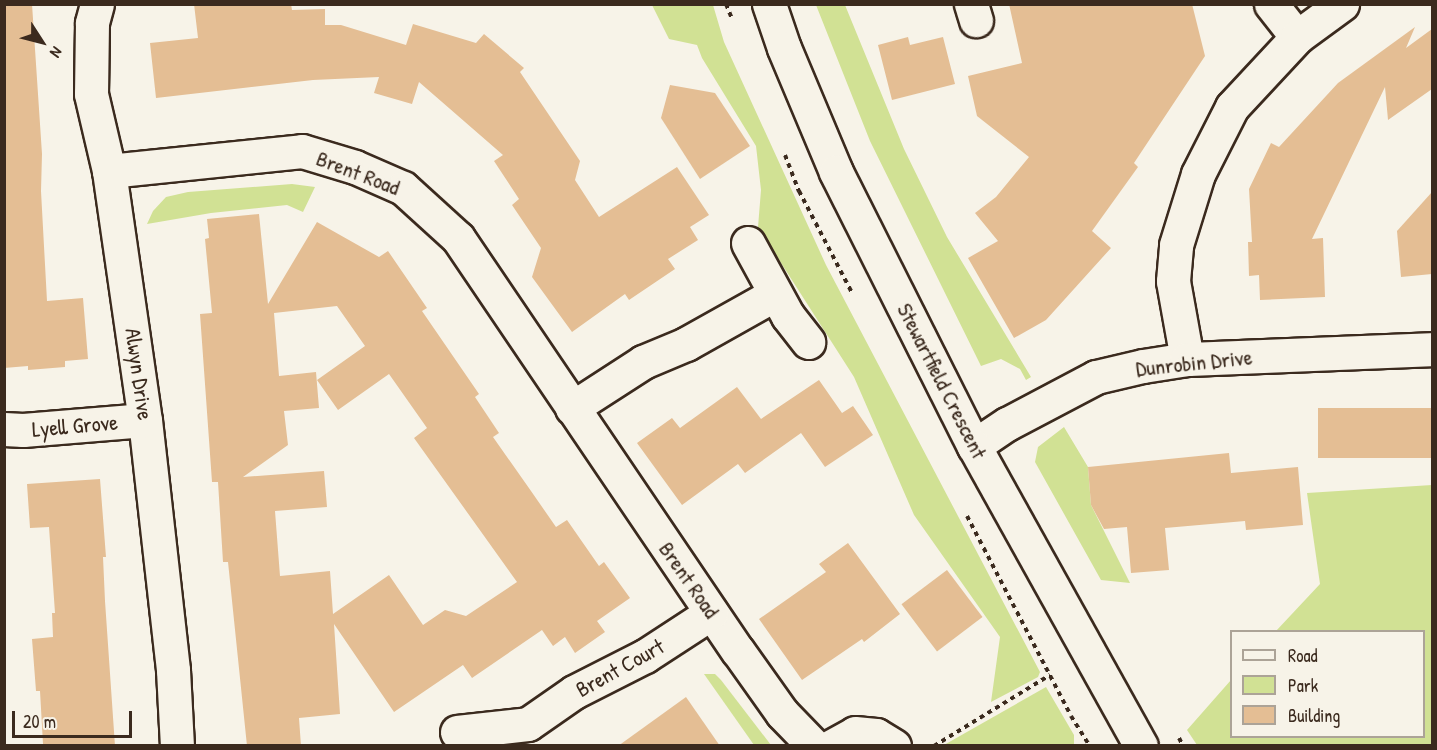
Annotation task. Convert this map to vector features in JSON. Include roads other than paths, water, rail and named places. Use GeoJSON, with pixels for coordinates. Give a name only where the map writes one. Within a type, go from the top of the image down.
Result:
{"type":"FeatureCollection","features":[{"type":"Feature","properties":{"kind":"street","name":"Alwyn Drive"},"geometry":{"type":"LineString","coordinates":[[97,4],[92,22],[91,94],[109,171],[145,420],[173,670],[177,746]]}},
{"type":"Feature","properties":{"kind":"street","name":"Stewartfield Crescent"},"geometry":{"type":"LineString","coordinates":[[769,4],[784,48],[836,172],[974,446],[1141,746]]}},
{"type":"Feature","properties":{"kind":"street"},"geometry":{"type":"LineString","coordinates":[[1271,4],[1296,37]]}},
{"type":"Feature","properties":{"kind":"street"},"geometry":{"type":"LineString","coordinates":[[1187,359],[1173,281],[1176,245],[1198,174],[1232,107],[1296,37],[1342,4]]}},
{"type":"Feature","properties":{"kind":"street","name":"Brent Road"},"geometry":{"type":"LineString","coordinates":[[109,171],[302,151],[355,167],[404,189],[458,238],[711,613],[782,713],[814,746]]}},
{"type":"Feature","properties":{"kind":"street"},"geometry":{"type":"LineString","coordinates":[[748,243],[776,294],[808,342]]}},
{"type":"Feature","properties":{"kind":"street"},"geometry":{"type":"LineString","coordinates":[[572,408],[643,362],[686,344],[776,294]]}},
{"type":"Feature","properties":{"kind":"street","name":"Dunrobin Drive"},"geometry":{"type":"LineString","coordinates":[[974,446],[1006,424],[1096,377],[1143,366],[1187,359],[1432,349]]}},
{"type":"Feature","properties":{"kind":"street","name":"Lyell Grove"},"geometry":{"type":"LineString","coordinates":[[4,429],[23,430],[145,420]]}},
{"type":"Feature","properties":{"kind":"street","name":"Brent Court"},"geometry":{"type":"LineString","coordinates":[[457,732],[535,735],[574,692],[645,656],[711,613]]}},
{"type":"Feature","properties":{"kind":"street"},"geometry":{"type":"LineString","coordinates":[[832,746],[855,733],[876,735],[894,746]]}}]}
